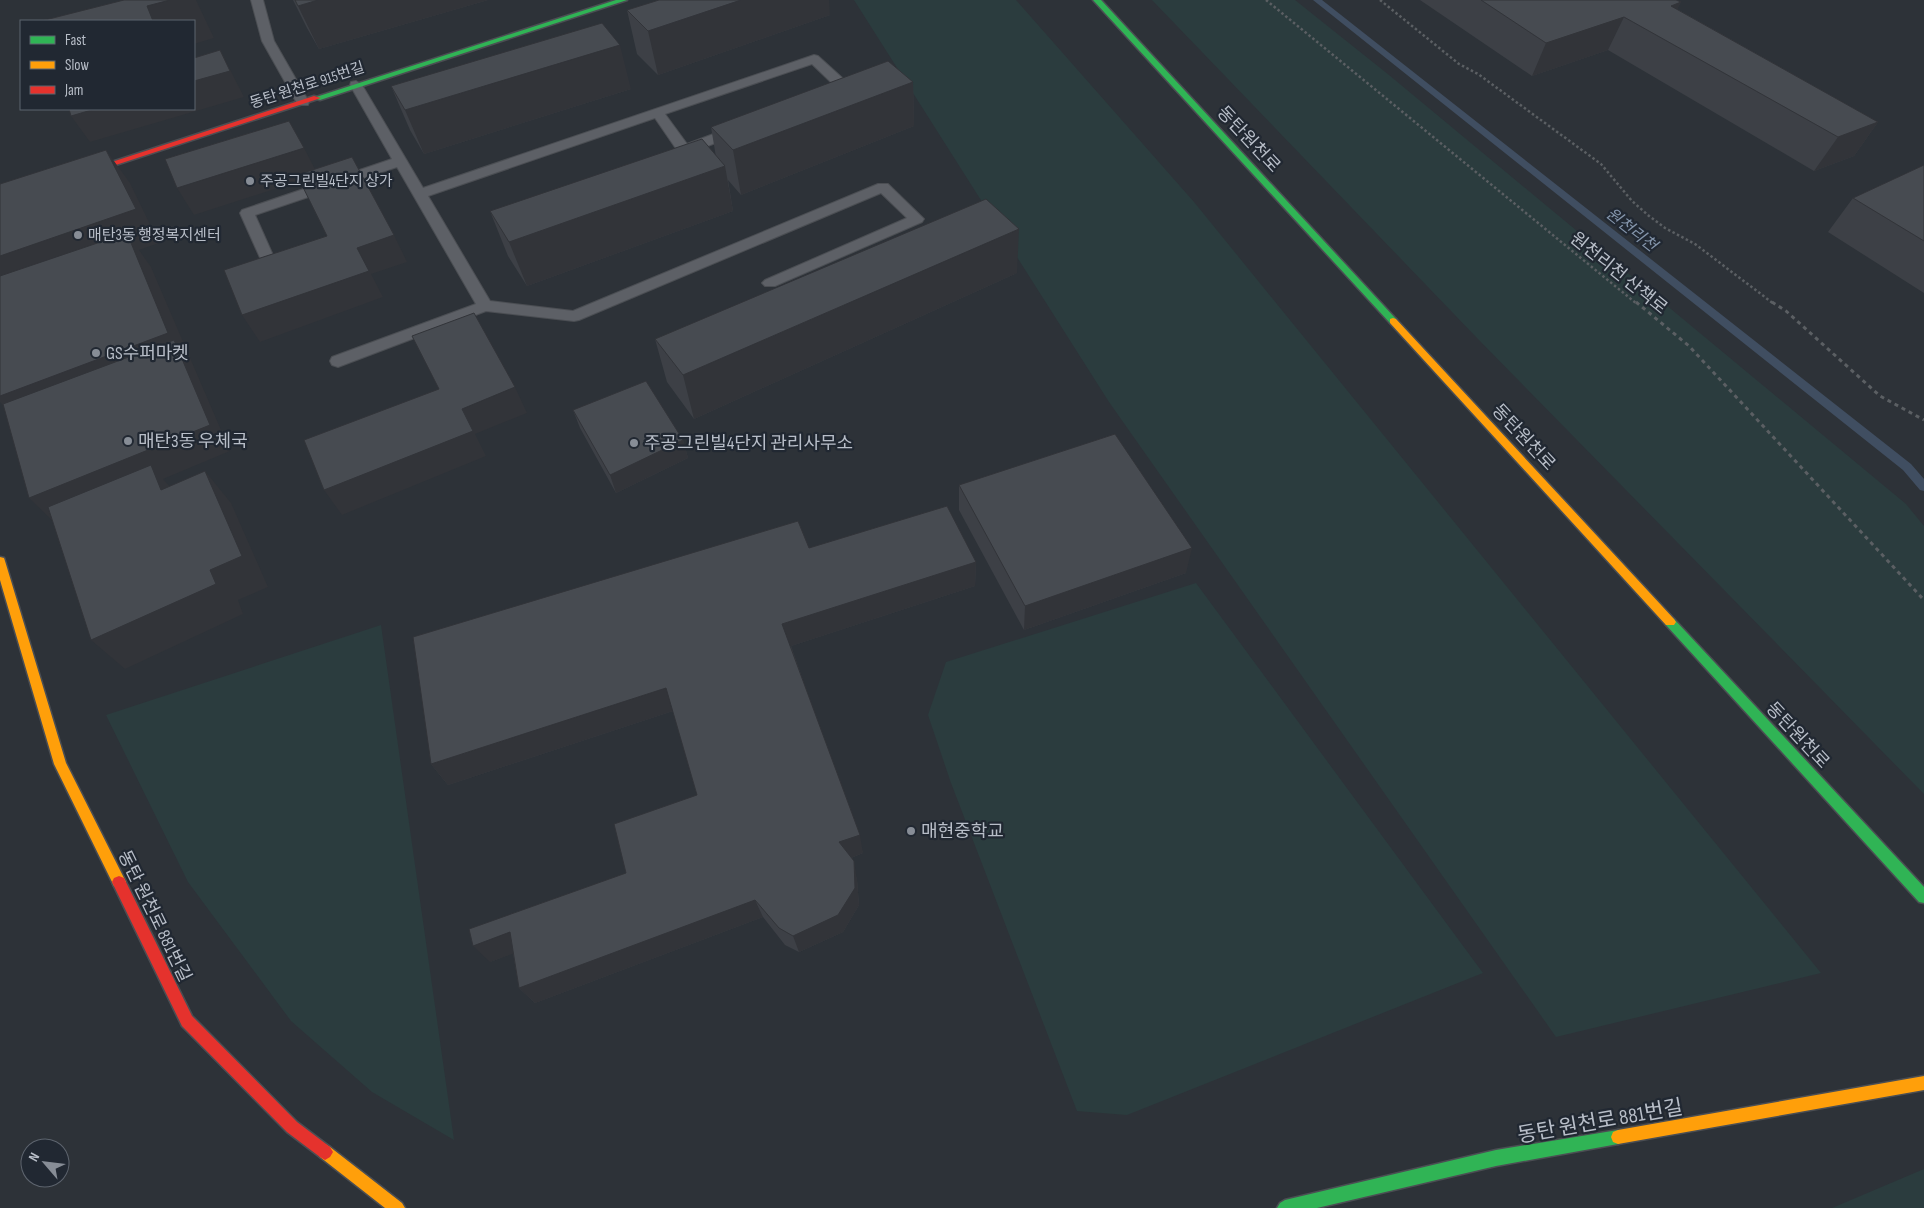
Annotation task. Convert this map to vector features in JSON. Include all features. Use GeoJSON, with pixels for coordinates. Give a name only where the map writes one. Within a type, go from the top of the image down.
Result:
{"type":"FeatureCollection","features":[{"type":"Feature","properties":{"kind":"street","name":"동탄 원천로 915번길"},"geometry":{"type":"LineString","coordinates":[[68,177],[623,0]]}},
{"type":"Feature","properties":{"kind":"street","name":"동탄원천로"},"geometry":{"type":"LineString","coordinates":[[1097,0],[1924,897]]}},
{"type":"Feature","properties":{"kind":"street","name":"동탄 원천로 881번길"},"geometry":{"type":"LineString","coordinates":[[0,561],[60,764],[187,1021],[292,1127],[397,1208]]}},
{"type":"Feature","properties":{"kind":"street","name":"동탄 원천로 881번길"},"geometry":{"type":"LineString","coordinates":[[1285,1208],[1496,1158],[1924,1083]]}},
{"type":"Feature","properties":{"kind":"lane"},"geometry":{"type":"LineString","coordinates":[[257,0],[268,41],[303,102]]}},
{"type":"Feature","properties":{"kind":"lane"},"geometry":{"type":"LineString","coordinates":[[419,194],[814,59],[845,88],[818,98]]}},
{"type":"Feature","properties":{"kind":"lane"},"geometry":{"type":"LineString","coordinates":[[356,85],[485,306]]}},
{"type":"Feature","properties":{"kind":"lane"},"geometry":{"type":"LineString","coordinates":[[657,112],[684,150],[747,126]]}},
{"type":"Feature","properties":{"kind":"lane"},"geometry":{"type":"LineString","coordinates":[[273,271],[247,213],[400,160]]}},
{"type":"Feature","properties":{"kind":"lane"},"geometry":{"type":"LineString","coordinates":[[338,361],[485,306],[574,316],[883,187],[917,219],[770,283]]}},
{"type":"Feature","properties":{"kind":"path","name":"원천리천 산책로"},"geometry":{"type":"LineString","coordinates":[[1266,0],[1689,346],[1924,600]]}},
{"type":"Feature","properties":{"kind":"path"},"geometry":{"type":"LineString","coordinates":[[1380,0],[1459,64],[1478,74],[1560,132],[1601,164],[1632,201],[1649,216],[1665,228],[1695,244],[1759,294],[1786,311],[1880,396],[1924,420]]}},
{"type":"Feature","properties":{"kind":"shaded area"},"geometry":{"type":"Polygon","coordinates":[[[854,0],[1016,0],[1194,202],[1821,973],[1556,1037],[1109,402],[854,0]]]}},
{"type":"Feature","properties":{"kind":"shaded area"},"geometry":{"type":"Polygon","coordinates":[[[1152,0],[1295,0],[1389,75],[1906,504],[1924,526],[1924,794],[1478,339],[1152,0]]]}},
{"type":"Feature","properties":{"kind":"shaded area"},"geometry":{"type":"Polygon","coordinates":[[[1196,583],[1483,973],[1127,1115],[1077,1111],[951,783],[928,715],[946,662],[1196,583]]]}},
{"type":"Feature","properties":{"kind":"shaded area"},"geometry":{"type":"Polygon","coordinates":[[[381,625],[454,1140],[372,1092],[291,1021],[188,882],[106,715],[381,625]]]}},
{"type":"Feature","properties":{"kind":"shaded area"},"geometry":{"type":"Polygon","coordinates":[[[1924,1169],[1924,1208],[1832,1208],[1924,1169]]]}},
{"type":"Feature","properties":{"kind":"building"},"geometry":{"type":"Polygon","coordinates":[[[124,0],[170,0],[147,6],[153,20],[45,20],[124,0]]]}},
{"type":"Feature","properties":{"kind":"building"},"geometry":{"type":"Polygon","coordinates":[[[295,0],[318,0],[298,6],[295,0]]]}},
{"type":"Feature","properties":{"kind":"building"},"geometry":{"type":"Polygon","coordinates":[[[659,0],[741,0],[648,31],[627,10],[659,0]]]}},
{"type":"Feature","properties":{"kind":"building"},"geometry":{"type":"Polygon","coordinates":[[[1481,0],[1676,0],[1681,2],[1671,6],[1878,122],[1838,137],[1624,17],[1546,43],[1481,0]]]}},
{"type":"Feature","properties":{"kind":"building"},"geometry":{"type":"Polygon","coordinates":[[[602,23],[620,45],[405,110],[391,86],[602,23]]]}},
{"type":"Feature","properties":{"kind":"building"},"geometry":{"type":"Polygon","coordinates":[[[220,50],[230,71],[195,81],[195,58],[220,50]]]}},
{"type":"Feature","properties":{"kind":"building"},"geometry":{"type":"Polygon","coordinates":[[[888,61],[913,82],[733,150],[711,127],[888,61]]]}},
{"type":"Feature","properties":{"kind":"building"},"geometry":{"type":"Polygon","coordinates":[[[69,110],[92,110],[71,116],[69,110]]]}},
{"type":"Feature","properties":{"kind":"building"},"geometry":{"type":"Polygon","coordinates":[[[289,121],[304,148],[177,188],[165,159],[289,121]]]}},
{"type":"Feature","properties":{"kind":"building"},"geometry":{"type":"Polygon","coordinates":[[[702,139],[725,166],[509,242],[490,211],[702,139]]]}},
{"type":"Feature","properties":{"kind":"building"},"geometry":{"type":"Polygon","coordinates":[[[106,150],[136,209],[0,256],[0,184],[106,150]]]}},
{"type":"Feature","properties":{"kind":"building"},"geometry":{"type":"Polygon","coordinates":[[[352,157],[394,235],[357,248],[369,271],[242,315],[224,270],[327,236],[297,175],[352,157]]]}},
{"type":"Feature","properties":{"kind":"building"},"geometry":{"type":"Polygon","coordinates":[[[1924,165],[1924,241],[1853,198],[1924,165]]]}},
{"type":"Feature","properties":{"kind":"building"},"geometry":{"type":"Polygon","coordinates":[[[986,199],[1019,229],[683,375],[655,339],[986,199]]]}},
{"type":"Feature","properties":{"kind":"building"},"geometry":{"type":"Polygon","coordinates":[[[127,233],[168,333],[0,396],[0,276],[127,233]]]}},
{"type":"Feature","properties":{"kind":"building"},"geometry":{"type":"Polygon","coordinates":[[[474,313],[515,387],[462,409],[473,431],[324,490],[304,440],[439,389],[412,336],[474,313]]]}},
{"type":"Feature","properties":{"kind":"building","name":"매탄3동 우체국"},"geometry":{"type":"Polygon","coordinates":[[[174,340],[210,425],[29,498],[3,404],[174,340]]]}},
{"type":"Feature","properties":{"kind":"building","name":"주공그린빌4단지 관리사무소"},"geometry":{"type":"Polygon","coordinates":[[[646,381],[683,440],[610,475],[573,410],[646,381]]]}},
{"type":"Feature","properties":{"kind":"building"},"geometry":{"type":"Polygon","coordinates":[[[1115,434],[1192,548],[1025,606],[959,485],[1115,434]]]}},
{"type":"Feature","properties":{"kind":"building"},"geometry":{"type":"Polygon","coordinates":[[[151,465],[161,490],[205,471],[242,556],[210,570],[216,584],[91,640],[48,507],[151,465]]]}},
{"type":"Feature","properties":{"kind":"building"},"geometry":{"type":"Polygon","coordinates":[[[947,506],[976,562],[782,624],[860,835],[839,842],[854,861],[855,888],[838,915],[793,936],[779,928],[755,900],[519,988],[510,932],[473,946],[469,929],[626,873],[614,824],[697,795],[666,688],[431,764],[413,637],[798,521],[809,548],[947,506]]]}},
{"type":"Feature","properties":{"kind":"waterway","name":"원천리천"},"geometry":{"type":"LineString","coordinates":[[1317,0],[1907,467],[1924,487]]}},
{"type":"Feature","properties":{"kind":"traffic: fast"},"geometry":{"type":"LineString","coordinates":[[317,98],[623,0]]}},
{"type":"Feature","properties":{"kind":"traffic: fast"},"geometry":{"type":"LineString","coordinates":[[1097,0],[1393,321]]}},
{"type":"Feature","properties":{"kind":"traffic: fast"},"geometry":{"type":"LineString","coordinates":[[1670,622],[1924,897]]}},
{"type":"Feature","properties":{"kind":"traffic: fast"},"geometry":{"type":"LineString","coordinates":[[1285,1208],[1496,1158],[1618,1137]]}},
{"type":"Feature","properties":{"kind":"traffic: slow"},"geometry":{"type":"LineString","coordinates":[[1393,321],[1670,622]]}},
{"type":"Feature","properties":{"kind":"traffic: slow"},"geometry":{"type":"LineString","coordinates":[[0,561],[60,764],[119,882]]}},
{"type":"Feature","properties":{"kind":"traffic: slow"},"geometry":{"type":"LineString","coordinates":[[1618,1137],[1924,1083]]}},
{"type":"Feature","properties":{"kind":"traffic: slow"},"geometry":{"type":"LineString","coordinates":[[325,1152],[397,1208]]}},
{"type":"Feature","properties":{"kind":"traffic: jam"},"geometry":{"type":"LineString","coordinates":[[79,174],[317,98]]}},
{"type":"Feature","properties":{"kind":"traffic: jam"},"geometry":{"type":"LineString","coordinates":[[119,882],[187,1021],[292,1127],[325,1152]]}},
{"type":"Feature","properties":{"kind":"place","name":"주공그린빌4단지 상가"},"geometry":{"type":"Point","coordinates":[250,181]}},
{"type":"Feature","properties":{"kind":"place","name":"매탄3동 행정복지센터"},"geometry":{"type":"Point","coordinates":[78,235]}},
{"type":"Feature","properties":{"kind":"place","name":"GS수퍼마켓"},"geometry":{"type":"Point","coordinates":[96,353]}},
{"type":"Feature","properties":{"kind":"place","name":"매탄3동 우체국"},"geometry":{"type":"Point","coordinates":[128,441]}},
{"type":"Feature","properties":{"kind":"place","name":"주공그린빌4단지 관리사무소"},"geometry":{"type":"Point","coordinates":[634,443]}},
{"type":"Feature","properties":{"kind":"place","name":"매현중학교"},"geometry":{"type":"Point","coordinates":[911,831]}}]}
